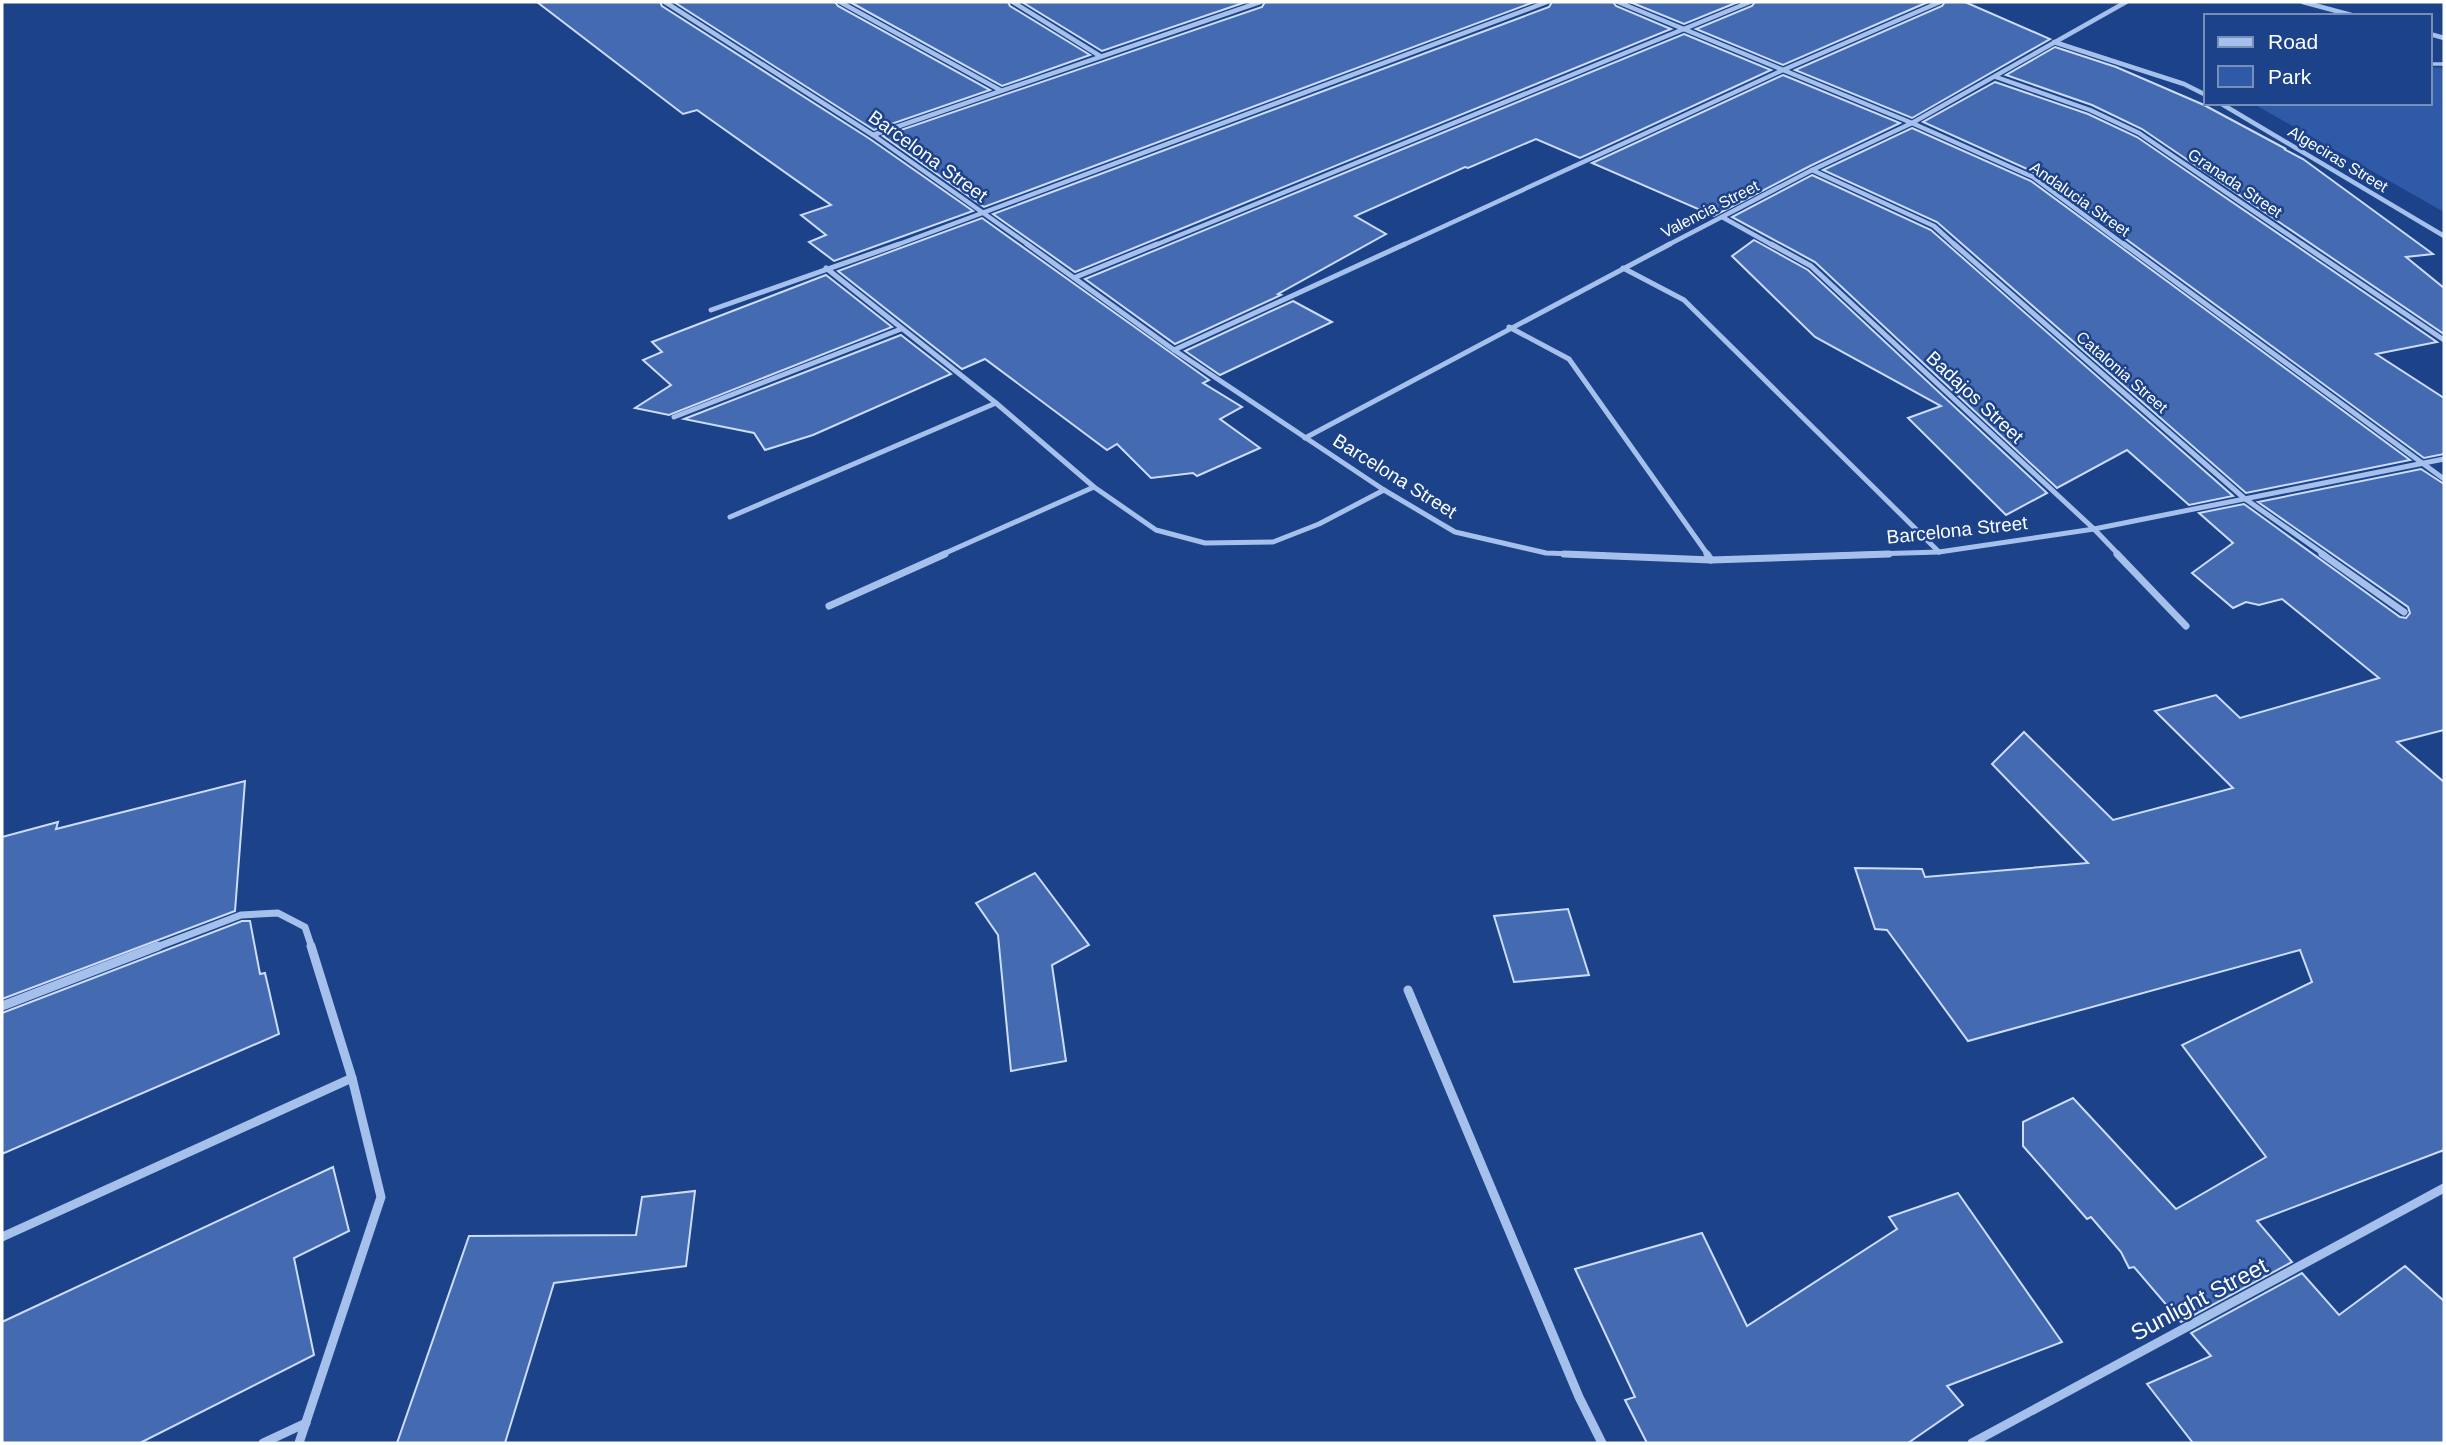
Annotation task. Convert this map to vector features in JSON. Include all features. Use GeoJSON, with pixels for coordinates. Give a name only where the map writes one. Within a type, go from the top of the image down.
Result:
{"type":"FeatureCollection","features":[{"type":"Feature","properties":{"kind":"street","name":"Barcelona Street"},"geometry":{"type":"LineString","coordinates":[[665,2],[873,135],[1174,349],[1305,438],[1384,490],[1455,532],[1546,553],[1711,559],[1939,552],[2094,529],[2444,459]]}},
{"type":"Feature","properties":{"kind":"street"},"geometry":{"type":"LineString","coordinates":[[840,2],[1000,90]]}},
{"type":"Feature","properties":{"kind":"street"},"geometry":{"type":"LineString","coordinates":[[1013,2],[1100,56]]}},
{"type":"Feature","properties":{"kind":"street"},"geometry":{"type":"LineString","coordinates":[[1019,5],[1028,2]]}},
{"type":"Feature","properties":{"kind":"street"},"geometry":{"type":"LineString","coordinates":[[873,135],[1260,2]]}},
{"type":"Feature","properties":{"kind":"street"},"geometry":{"type":"LineString","coordinates":[[711,310],[983,214],[1546,2]]}},
{"type":"Feature","properties":{"kind":"street","name":"Andalucia Street"},"geometry":{"type":"LineString","coordinates":[[1618,2],[1912,123],[2033,177],[2444,480]]}},
{"type":"Feature","properties":{"kind":"street"},"geometry":{"type":"LineString","coordinates":[[1076,277],[1750,2]]}},
{"type":"Feature","properties":{"kind":"street"},"geometry":{"type":"LineString","coordinates":[[1174,349],[1783,70],[1940,2]]}},
{"type":"Feature","properties":{"kind":"street","name":"Valencia Street"},"geometry":{"type":"LineString","coordinates":[[1305,438],[1622,268],[1812,170],[1912,123],[2126,2]]}},
{"type":"Feature","properties":{"kind":"street"},"geometry":{"type":"LineString","coordinates":[[2303,2],[2347,14]]}},
{"type":"Feature","properties":{"kind":"street"},"geometry":{"type":"LineString","coordinates":[[2330,14],[2334,11]]}},
{"type":"Feature","properties":{"kind":"street"},"geometry":{"type":"LineString","coordinates":[[2054,42],[2204,93]]}},
{"type":"Feature","properties":{"kind":"street","name":"Granada Street"},"geometry":{"type":"LineString","coordinates":[[1996,77],[2090,110],[2139,133],[2444,340]]}},
{"type":"Feature","properties":{"kind":"street","name":"Algeciras Street"},"geometry":{"type":"LineString","coordinates":[[2223,105],[2444,236]]}},
{"type":"Feature","properties":{"kind":"street","name":"Catalonia Street"},"geometry":{"type":"LineString","coordinates":[[1812,170],[1934,226],[2244,498],[2404,612]]}},
{"type":"Feature","properties":{"kind":"street","name":"Badajos Street"},"geometry":{"type":"LineString","coordinates":[[1722,217],[1811,267],[2094,529],[2186,626]]}},
{"type":"Feature","properties":{"kind":"street"},"geometry":{"type":"LineString","coordinates":[[826,268],[996,403],[1094,487],[1156,530],[1205,543],[1273,542],[1319,524],[1384,490]]}},
{"type":"Feature","properties":{"kind":"street"},"geometry":{"type":"LineString","coordinates":[[1622,268],[1684,300],[1939,552]]}},
{"type":"Feature","properties":{"kind":"street"},"geometry":{"type":"LineString","coordinates":[[1509,327],[1569,359],[1711,559]]}},
{"type":"Feature","properties":{"kind":"street"},"geometry":{"type":"LineString","coordinates":[[674,417],[901,329]]}},
{"type":"Feature","properties":{"kind":"street"},"geometry":{"type":"LineString","coordinates":[[730,517],[996,403]]}},
{"type":"Feature","properties":{"kind":"street"},"geometry":{"type":"LineString","coordinates":[[829,606],[1094,487]]}},
{"type":"Feature","properties":{"kind":"street"},"geometry":{"type":"LineString","coordinates":[[2,1006],[241,915],[278,913],[305,928],[352,1078],[381,1198],[299,1443]]}},
{"type":"Feature","properties":{"kind":"street"},"geometry":{"type":"LineString","coordinates":[[1408,990],[1579,1397],[1602,1443]]}},
{"type":"Feature","properties":{"kind":"street"},"geometry":{"type":"LineString","coordinates":[[2,1237],[352,1078]]}},
{"type":"Feature","properties":{"kind":"street","name":"Sunlight Street"},"geometry":{"type":"LineString","coordinates":[[1972,1443],[2444,1188]]}},
{"type":"Feature","properties":{"kind":"street"},"geometry":{"type":"LineString","coordinates":[[262,1443],[306,1423]]}},
{"type":"Feature","properties":{"kind":"green space"},"geometry":{"type":"Polygon","coordinates":[[[2432,67],[2444,68],[2444,212],[2256,105],[2432,105],[2432,67]]]}},
{"type":"Feature","properties":{"kind":"building"},"geometry":{"type":"Polygon","coordinates":[[[537,2],[660,2],[662,6],[870,139],[973,211],[834,261],[809,242],[826,235],[801,215],[831,205],[697,110],[683,114],[537,2]]]}},
{"type":"Feature","properties":{"kind":"building"},"geometry":{"type":"Polygon","coordinates":[[[674,2],[835,2],[990,90],[874,130],[674,2]]]}},
{"type":"Feature","properties":{"kind":"building"},"geometry":{"type":"Polygon","coordinates":[[[850,2],[1008,2],[1010,6],[1090,55],[1002,86],[850,2]]]}},
{"type":"Feature","properties":{"kind":"building"},"geometry":{"type":"Polygon","coordinates":[[[1022,2],[1246,2],[1102,51],[1022,2]]]}},
{"type":"Feature","properties":{"kind":"building"},"geometry":{"type":"Polygon","coordinates":[[[1265,2],[1534,2],[984,207],[883,136],[1262,7],[1265,2]]]}},
{"type":"Feature","properties":{"kind":"building"},"geometry":{"type":"Polygon","coordinates":[[[1552,2],[1613,2],[1616,6],[1671,29],[1075,272],[993,214],[1549,7],[1552,2]]]}},
{"type":"Feature","properties":{"kind":"building"},"geometry":{"type":"Polygon","coordinates":[[[1630,2],[1738,2],[1684,24],[1630,2]]]}},
{"type":"Feature","properties":{"kind":"building"},"geometry":{"type":"Polygon","coordinates":[[[1755,2],[1928,2],[1783,65],[1696,29],[1752,6],[1755,2]]]}},
{"type":"Feature","properties":{"kind":"building"},"geometry":{"type":"Polygon","coordinates":[[[1945,2],[1965,2],[2050,39],[1912,118],[1795,70],[1942,6],[1945,2]]]}},
{"type":"Feature","properties":{"kind":"building"},"geometry":{"type":"Polygon","coordinates":[[[1684,34],[1771,70],[1580,158],[1536,139],[1355,216],[1386,234],[1278,294],[1281,295],[1175,344],[1085,279],[1684,34]]]}},
{"type":"Feature","properties":{"kind":"building"},"geometry":{"type":"Polygon","coordinates":[[[2055,47],[2116,67],[2204,105],[2286,149],[2433,254],[2406,257],[2444,288],[2444,334],[2142,129],[2092,105],[2006,75],[2055,47]]]}},
{"type":"Feature","properties":{"kind":"building"},"geometry":{"type":"Polygon","coordinates":[[[1783,75],[1900,123],[1714,216],[1592,163],[1783,75]]]}},
{"type":"Feature","properties":{"kind":"building"},"geometry":{"type":"Polygon","coordinates":[[[1995,82],[2088,114],[2137,137],[2437,342],[2376,354],[2444,398],[2444,454],[2424,458],[2036,173],[1923,122],[1995,82]]]}},
{"type":"Feature","properties":{"kind":"building"},"geometry":{"type":"Polygon","coordinates":[[[1912,128],[2031,181],[2410,460],[2246,493],[1937,222],[1823,170],[1912,128]]]}},
{"type":"Feature","properties":{"kind":"building"},"geometry":{"type":"Polygon","coordinates":[[[1812,175],[1931,230],[2233,496],[2189,505],[2127,450],[2057,488],[1815,262],[1732,217],[1812,175]]]}},
{"type":"Feature","properties":{"kind":"building"},"geometry":{"type":"Polygon","coordinates":[[[982,218],[1209,380],[1203,383],[1242,407],[1220,419],[1260,448],[1197,476],[1193,473],[1151,478],[1117,444],[1107,450],[985,359],[962,369],[838,271],[982,218]]]}},
{"type":"Feature","properties":{"kind":"building"},"geometry":{"type":"Polygon","coordinates":[[[1754,240],[1808,270],[2047,493],[2006,515],[1908,418],[1941,406],[1815,337],[1732,256],[1754,240]]]}},
{"type":"Feature","properties":{"kind":"building"},"geometry":{"type":"Polygon","coordinates":[[[826,275],[892,327],[669,415],[635,408],[671,385],[643,360],[662,352],[652,342],[826,275]]]}},
{"type":"Feature","properties":{"kind":"building"},"geometry":{"type":"Polygon","coordinates":[[[1293,301],[1332,322],[1220,375],[1185,351],[1293,301]]]}},
{"type":"Feature","properties":{"kind":"building"},"geometry":{"type":"Polygon","coordinates":[[[901,335],[951,374],[813,435],[765,450],[754,433],[684,419],[901,335]]]}},
{"type":"Feature","properties":{"kind":"building"},"geometry":{"type":"Polygon","coordinates":[[[2421,469],[2444,484],[2444,730],[2397,742],[2444,782],[2444,1150],[2257,1221],[2292,1262],[2181,1322],[2134,1267],[2129,1268],[2121,1252],[2091,1217],[2087,1219],[2023,1146],[2023,1122],[2073,1098],[2176,1209],[2266,1157],[2182,1045],[2312,982],[2300,950],[1968,1041],[1887,930],[1875,929],[1855,868],[1922,869],[1925,877],[2088,863],[1992,764],[2024,732],[2113,820],[2233,788],[2155,711],[2216,695],[2240,718],[2379,678],[2282,599],[2259,605],[2246,602],[2233,608],[2192,573],[2233,543],[2199,513],[2244,504],[2400,617],[2406,618],[2410,613],[2408,607],[2258,502],[2421,469]]]}},
{"type":"Feature","properties":{"kind":"building"},"geometry":{"type":"Polygon","coordinates":[[[245,781],[235,911],[2,999],[2,837],[58,822],[56,829],[245,781]]]}},
{"type":"Feature","properties":{"kind":"building"},"geometry":{"type":"Polygon","coordinates":[[[1035,873],[1089,945],[1052,965],[1066,1061],[1011,1071],[998,935],[976,903],[1035,873]]]}},
{"type":"Feature","properties":{"kind":"building"},"geometry":{"type":"Polygon","coordinates":[[[1568,909],[1589,975],[1514,982],[1494,916],[1568,909]]]}},
{"type":"Feature","properties":{"kind":"building"},"geometry":{"type":"Polygon","coordinates":[[[242,921],[250,921],[260,974],[265,973],[279,1034],[2,1154],[2,1013],[242,921]]]}},
{"type":"Feature","properties":{"kind":"building"},"geometry":{"type":"Polygon","coordinates":[[[333,1167],[349,1231],[294,1258],[314,1355],[140,1443],[2,1443],[2,1322],[333,1167]]]}},
{"type":"Feature","properties":{"kind":"building"},"geometry":{"type":"Polygon","coordinates":[[[695,1191],[686,1266],[554,1283],[505,1443],[397,1443],[469,1236],[636,1235],[642,1197],[695,1191]]]}},
{"type":"Feature","properties":{"kind":"building"},"geometry":{"type":"Polygon","coordinates":[[[1958,1193],[2062,1342],[1947,1386],[1963,1405],[1908,1443],[1647,1443],[1625,1400],[1635,1397],[1575,1269],[1702,1233],[1747,1326],[1897,1229],[1889,1217],[1958,1193]]]}},
{"type":"Feature","properties":{"kind":"building"},"geometry":{"type":"Polygon","coordinates":[[[2405,1266],[2444,1301],[2444,1443],[2193,1443],[2147,1384],[2211,1356],[2191,1333],[2302,1273],[2339,1315],[2405,1266]]]}}]}
